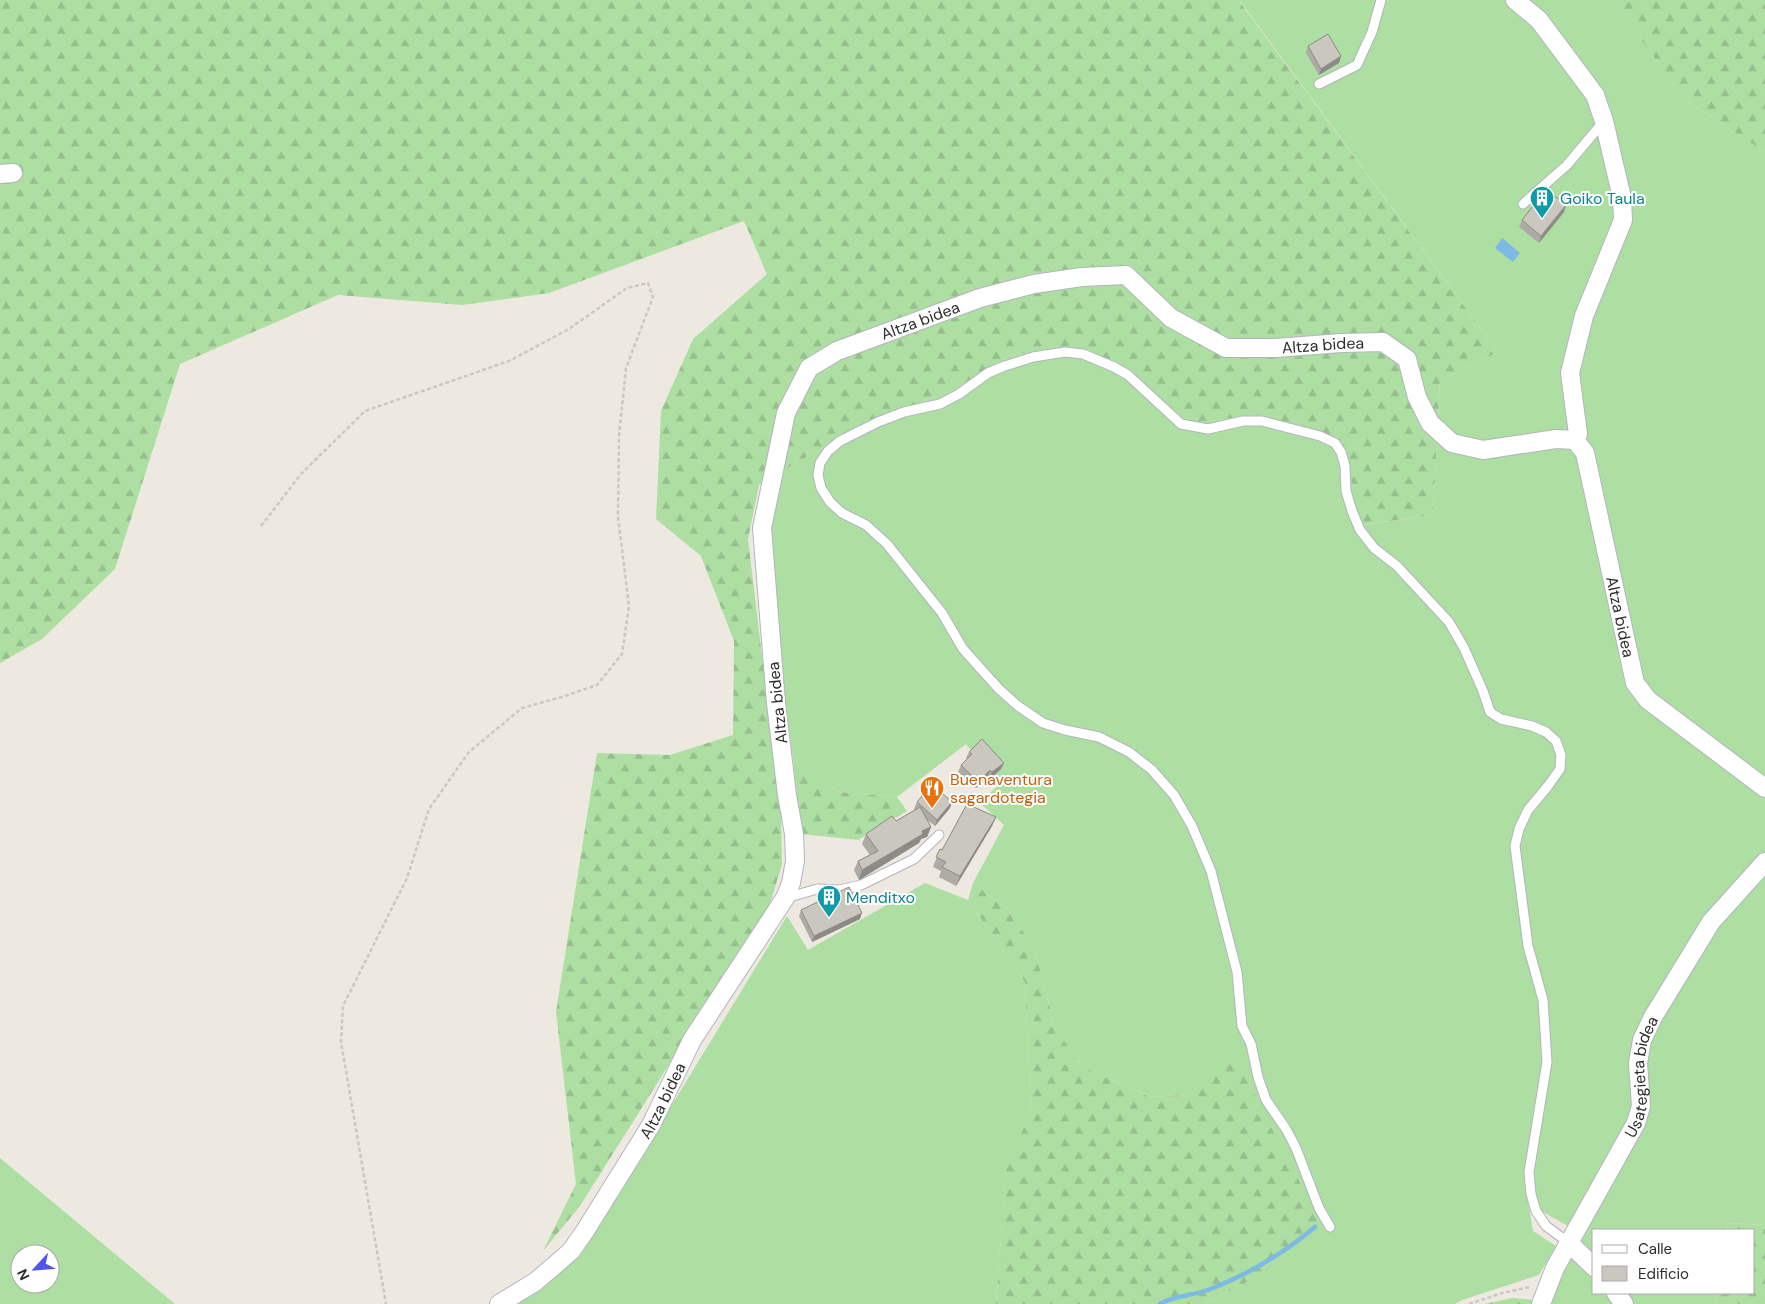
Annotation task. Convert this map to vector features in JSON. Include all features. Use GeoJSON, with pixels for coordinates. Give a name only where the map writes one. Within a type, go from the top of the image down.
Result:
{"type":"FeatureCollection","features":[{"type":"Feature","properties":{"kind":"street"},"geometry":{"type":"LineString","coordinates":[[1515,0],[1538,20],[1595,95],[1604,121],[1622,198],[1623,220],[1584,316],[1570,373],[1578,434],[1575,440]]}},
{"type":"Feature","properties":{"kind":"street","name":"Altza bidea"},"geometry":{"type":"LineString","coordinates":[[499,1304],[535,1282],[570,1251],[585,1231],[651,1125],[692,1040],[785,898],[791,883],[795,861],[794,834],[787,795],[776,703],[762,528],[786,413],[809,368],[836,351],[980,298],[1034,284],[1082,277],[1126,275],[1171,318],[1226,348],[1276,348],[1382,342],[1407,359],[1417,397],[1430,424],[1452,443],[1483,450],[1556,439],[1575,440],[1585,453],[1635,684],[1648,700],[1765,788]]}},
{"type":"Feature","properties":{"kind":"street","name":"Usategieta bidea"},"geometry":{"type":"LineString","coordinates":[[1541,1304],[1547,1285],[1569,1243],[1636,1123],[1641,1106],[1638,1063],[1642,1040],[1653,1017],[1711,922],[1765,862]]}},
{"type":"Feature","properties":{"kind":"street"},"geometry":{"type":"LineString","coordinates":[[1569,1243],[1592,1264]]}},
{"type":"Feature","properties":{"kind":"lane"},"geometry":{"type":"LineString","coordinates":[[1319,84],[1357,65],[1372,32],[1380,0]]}},
{"type":"Feature","properties":{"kind":"lane"},"geometry":{"type":"LineString","coordinates":[[1523,204],[1567,165],[1604,121]]}},
{"type":"Feature","properties":{"kind":"lane"},"geometry":{"type":"LineString","coordinates":[[1330,1226],[1319,1208],[1296,1148],[1286,1129],[1266,1100],[1258,1077],[1251,1044],[1242,1026],[1238,972],[1211,871],[1192,826],[1174,795],[1152,770],[1129,752],[1099,737],[1043,723],[1018,706],[999,689],[963,648],[942,613],[887,544],[866,525],[842,513],[830,502],[821,488],[818,475],[820,463],[828,451],[840,441],[878,422],[904,412],[940,404],[959,394],[988,373],[1002,367],[1033,357],[1065,352],[1083,354],[1114,366],[1128,375],[1181,424],[1208,429],[1243,421],[1262,421],[1320,436],[1335,443],[1341,452],[1345,466],[1346,491],[1360,530],[1374,548],[1397,566],[1449,622],[1464,648],[1490,712],[1501,718],[1532,726],[1546,732],[1556,741],[1561,755],[1560,769],[1528,810],[1519,829],[1515,846],[1528,946],[1542,1000],[1547,1062],[1529,1172],[1536,1211],[1546,1226],[1569,1243]]}},
{"type":"Feature","properties":{"kind":"lane"},"geometry":{"type":"LineString","coordinates":[[785,898],[818,889],[839,890],[861,885],[914,859],[939,835]]}},
{"type":"Feature","properties":{"kind":"path"},"geometry":{"type":"LineString","coordinates":[[261,526],[301,474],[365,411],[509,361],[569,329],[627,288],[648,283],[653,297],[626,368],[619,436],[618,517],[628,606],[622,654],[597,685],[522,708],[469,752],[429,810],[407,878],[343,1006],[341,1042],[386,1304]]}},
{"type":"Feature","properties":{"kind":"path"},"geometry":{"type":"LineString","coordinates":[[1469,1304],[1502,1293],[1547,1285]]}},
{"type":"Feature","properties":{"kind":"green space"},"geometry":{"type":"Polygon","coordinates":[[[0,0],[1241,0],[1240,2],[1498,352],[1440,381],[1433,515],[1362,525],[1342,441],[1260,415],[1190,423],[1115,361],[1069,346],[1012,355],[943,395],[869,420],[759,485],[748,539],[781,816],[782,864],[770,904],[580,1206],[543,1251],[576,1184],[556,1012],[597,753],[670,755],[733,735],[734,641],[701,556],[656,519],[661,411],[693,339],[767,274],[744,221],[549,293],[462,305],[338,295],[180,364],[115,569],[42,639],[0,663],[0,0]]]}},
{"type":"Feature","properties":{"kind":"green space"},"geometry":{"type":"Polygon","coordinates":[[[1241,0],[1613,0],[1684,99],[1765,152],[1765,854],[1637,1033],[1633,1111],[1621,1140],[1568,1226],[1541,1211],[1524,1178],[1533,1231],[1556,1246],[1539,1275],[1455,1304],[1204,1304],[1271,1270],[1184,1095],[1150,1097],[1081,1066],[1055,1027],[1034,947],[1008,910],[973,883],[1004,825],[980,803],[999,784],[966,744],[897,797],[839,792],[793,759],[779,651],[769,529],[779,473],[869,420],[943,395],[1012,355],[1069,346],[1115,361],[1190,423],[1260,415],[1342,441],[1363,525],[1433,515],[1440,381],[1498,352],[1241,0]]]}},
{"type":"Feature","properties":{"kind":"green space"},"geometry":{"type":"Polygon","coordinates":[[[1613,0],[1765,0],[1765,152],[1684,99],[1613,0]]]}},
{"type":"Feature","properties":{"kind":"green space"},"geometry":{"type":"Polygon","coordinates":[[[793,759],[839,792],[897,797],[907,811],[858,840],[801,834],[793,759]]]}},
{"type":"Feature","properties":{"kind":"green space"},"geometry":{"type":"Polygon","coordinates":[[[1765,873],[1765,1225],[1728,1223],[1727,1229],[1592,1229],[1592,1294],[1718,1294],[1716,1304],[1549,1304],[1566,1260],[1634,1136],[1648,1040],[1711,930],[1765,873]]]}},
{"type":"Feature","properties":{"kind":"green space"},"geometry":{"type":"Polygon","coordinates":[[[925,883],[968,900],[1025,982],[1031,1112],[1006,1168],[996,1304],[517,1304],[580,1256],[787,916],[808,950],[925,883]]]}},
{"type":"Feature","properties":{"kind":"green space"},"geometry":{"type":"Polygon","coordinates":[[[973,883],[1008,910],[1034,947],[1055,1027],[1081,1066],[1150,1097],[1184,1095],[1235,1058],[1323,1227],[1271,1270],[1204,1304],[996,1304],[1006,1167],[1031,1112],[1025,982],[968,900],[973,883]]]}},
{"type":"Feature","properties":{"kind":"green space"},"geometry":{"type":"Polygon","coordinates":[[[0,1158],[175,1304],[0,1304],[0,1158]]]}},
{"type":"Feature","properties":{"kind":"green space"},"geometry":{"type":"Polygon","coordinates":[[[1728,1223],[1765,1225],[1765,1304],[1716,1304],[1718,1294],[1755,1294],[1755,1229],[1727,1229],[1728,1223]]]}},
{"type":"Feature","properties":{"kind":"green space"},"geometry":{"type":"Polygon","coordinates":[[[1513,1298],[1534,1300],[1533,1304],[1484,1304],[1513,1298]]]}},
{"type":"Feature","properties":{"kind":"water"},"geometry":{"type":"Polygon","coordinates":[[[1502,238],[1520,253],[1513,262],[1495,248],[1502,238]]]}},
{"type":"Feature","properties":{"kind":"building"},"geometry":{"type":"Polygon","coordinates":[[[1328,34],[1341,56],[1321,69],[1308,46],[1328,34]]]}},
{"type":"Feature","properties":{"kind":"building","name":"Goiko Taula"},"geometry":{"type":"Polygon","coordinates":[[[1546,189],[1566,205],[1541,236],[1522,220],[1546,189]]]}},
{"type":"Feature","properties":{"kind":"building"},"geometry":{"type":"Polygon","coordinates":[[[982,739],[1004,763],[992,772],[990,770],[978,782],[961,765],[972,754],[969,752],[982,739]]]}},
{"type":"Feature","properties":{"kind":"building","name":"Buenaventura sagardotegia"},"geometry":{"type":"Polygon","coordinates":[[[932,784],[952,802],[937,820],[917,802],[932,784]]]}},
{"type":"Feature","properties":{"kind":"building"},"geometry":{"type":"Polygon","coordinates":[[[967,804],[996,817],[960,876],[942,867],[946,862],[936,857],[940,849],[942,850],[967,804]]]}},
{"type":"Feature","properties":{"kind":"building"},"geometry":{"type":"Polygon","coordinates":[[[920,807],[931,827],[922,831],[923,834],[862,870],[858,861],[878,851],[866,834],[892,816],[896,821],[920,807]]]}},
{"type":"Feature","properties":{"kind":"building","name":"Menditxo"},"geometry":{"type":"Polygon","coordinates":[[[849,887],[862,913],[814,936],[801,910],[849,887]]]}},
{"type":"Feature","properties":{"kind":"waterway"},"geometry":{"type":"LineString","coordinates":[[1160,1304],[1171,1299],[1208,1290],[1237,1277],[1291,1246],[1315,1227]]}},
{"type":"Feature","properties":{"kind":"place","name":"Goiko Taula"},"geometry":{"type":"Point","coordinates":[1542,219]}},
{"type":"Feature","properties":{"kind":"place","name":"Buenaventura sagardotegia"},"geometry":{"type":"Point","coordinates":[932,809]}},
{"type":"Feature","properties":{"kind":"place","name":"Menditxo"},"geometry":{"type":"Point","coordinates":[829,918]}}]}
